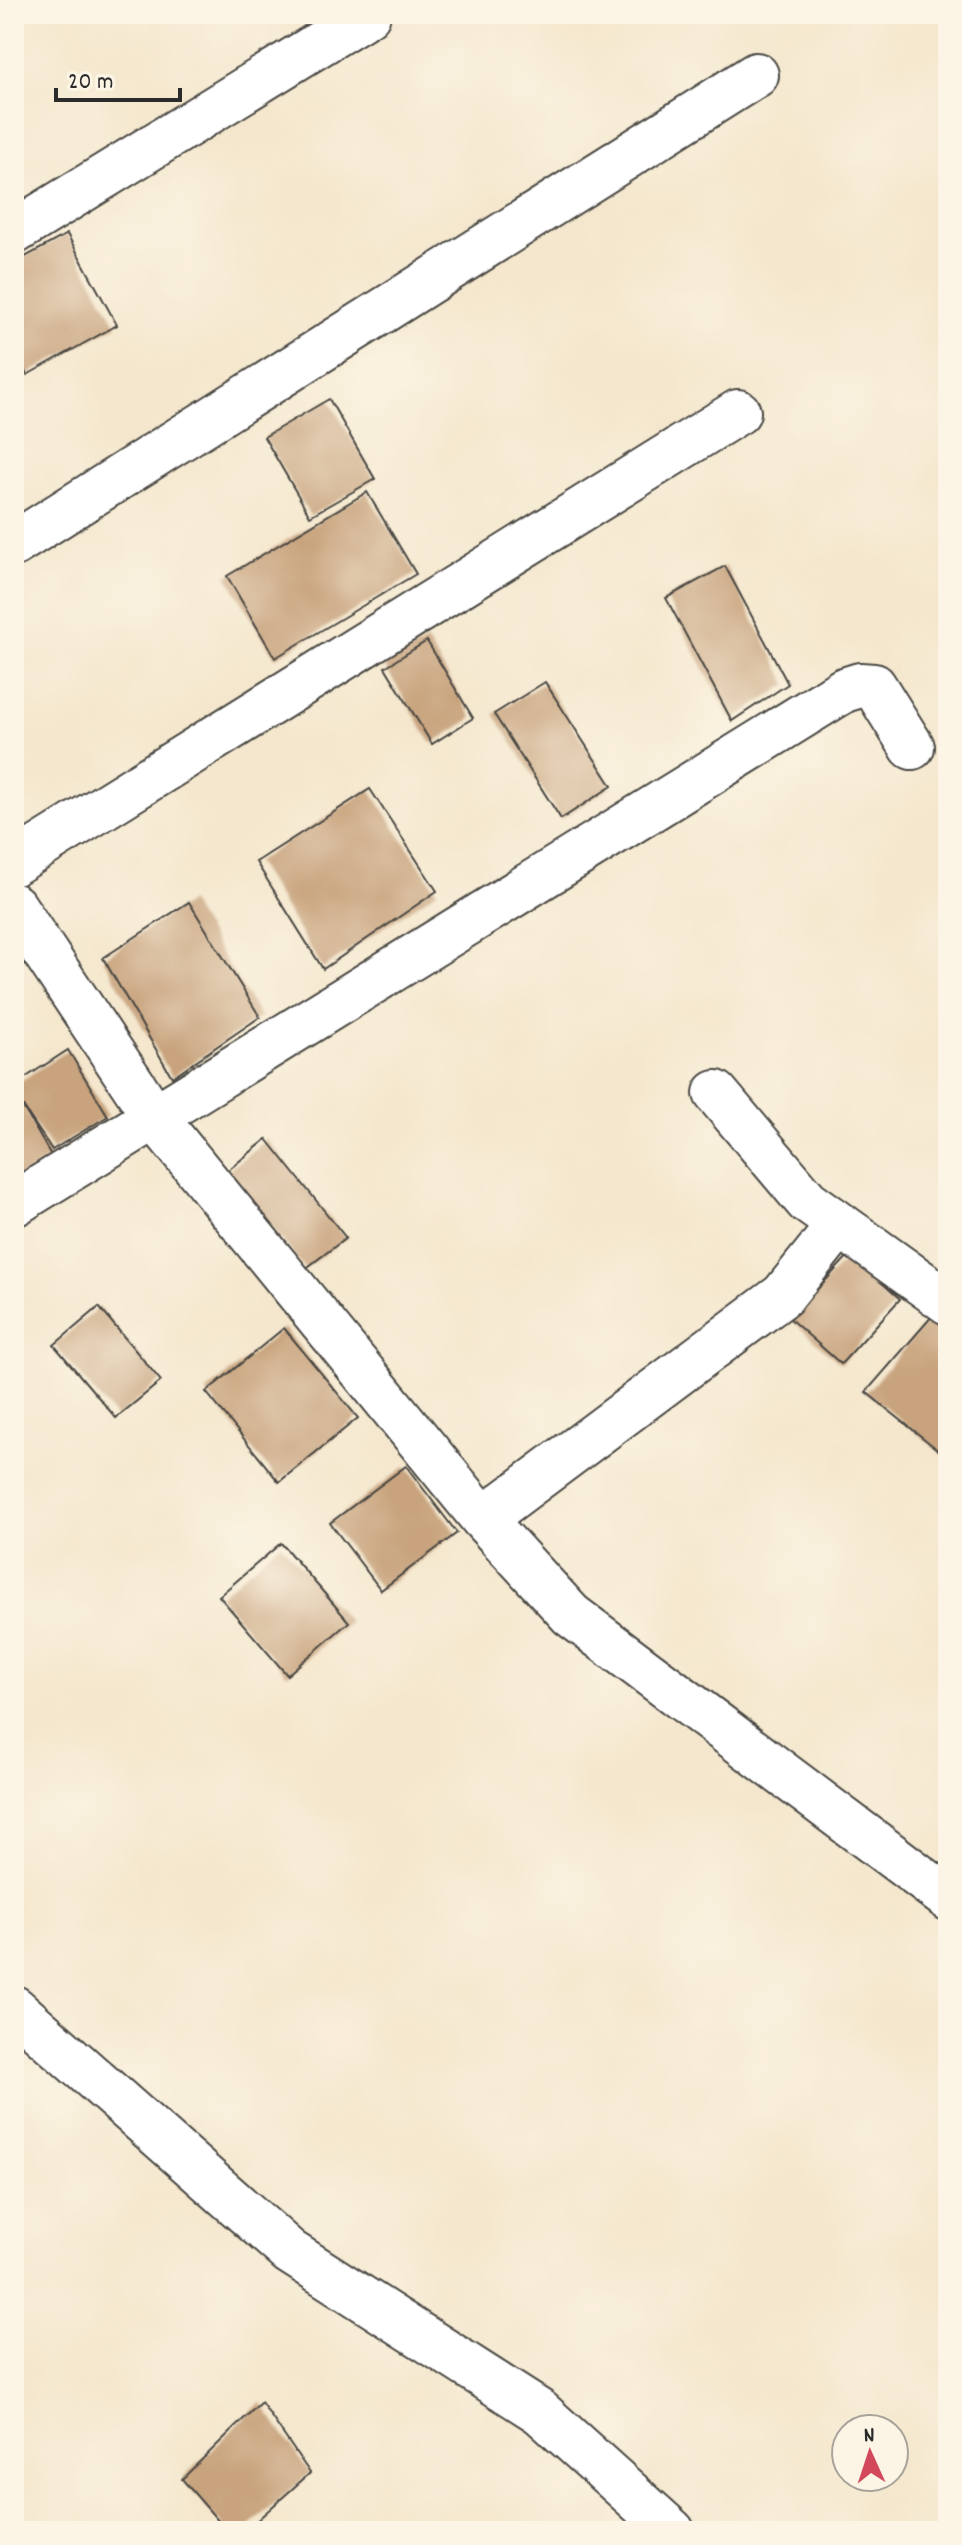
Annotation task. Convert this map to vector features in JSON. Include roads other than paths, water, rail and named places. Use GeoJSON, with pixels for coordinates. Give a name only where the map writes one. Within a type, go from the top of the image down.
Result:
{"type":"FeatureCollection","features":[{"type":"Feature","properties":{"kind":"street"},"geometry":{"type":"LineString","coordinates":[[14,232],[368,14]]}},
{"type":"Feature","properties":{"kind":"street"},"geometry":{"type":"LineString","coordinates":[[14,544],[756,75]]}},
{"type":"Feature","properties":{"kind":"street"},"geometry":{"type":"LineString","coordinates":[[14,863],[738,412]]}},
{"type":"Feature","properties":{"kind":"street"},"geometry":{"type":"LineString","coordinates":[[14,1204],[844,690],[860,685],[874,686],[912,747]]}},
{"type":"Feature","properties":{"kind":"street"},"geometry":{"type":"LineString","coordinates":[[14,906],[154,1116],[483,1519],[571,1615],[948,1898]]}},
{"type":"Feature","properties":{"kind":"street"},"geometry":{"type":"LineString","coordinates":[[716,1093],[807,1201],[948,1302]]}},
{"type":"Feature","properties":{"kind":"street"},"geometry":{"type":"LineString","coordinates":[[483,1519],[783,1295],[839,1225]]}},
{"type":"Feature","properties":{"kind":"street"},"geometry":{"type":"LineString","coordinates":[[14,2008],[290,2252],[540,2412],[672,2531]]}}]}
